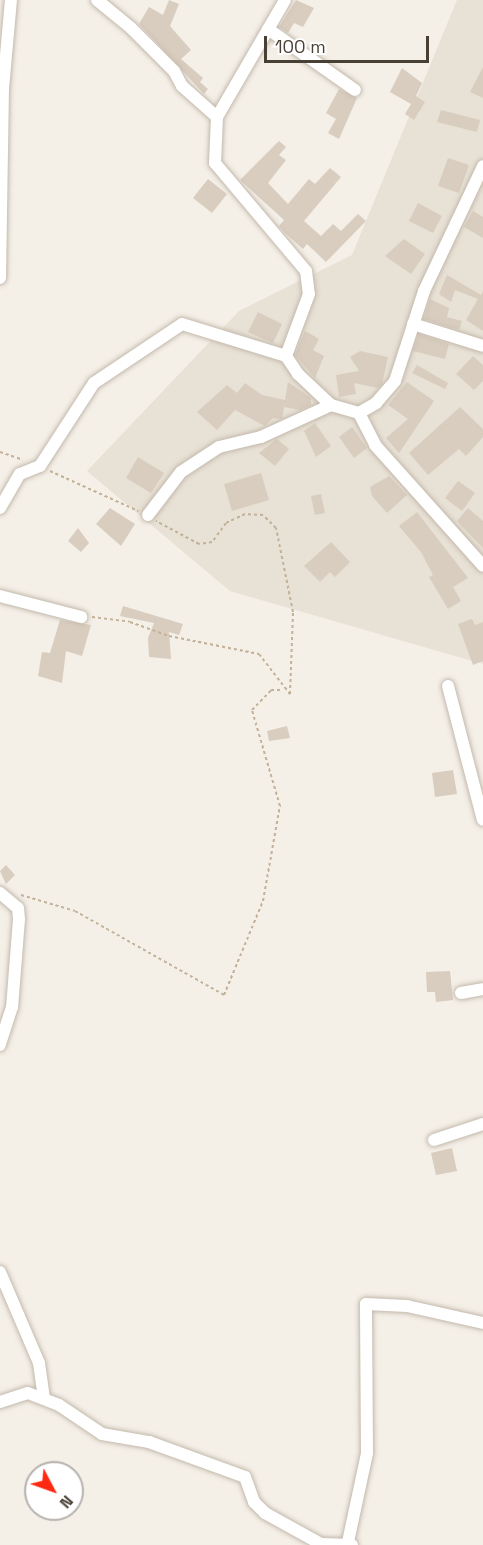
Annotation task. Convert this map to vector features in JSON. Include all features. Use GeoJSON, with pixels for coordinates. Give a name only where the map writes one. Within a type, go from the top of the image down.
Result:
{"type":"FeatureCollection","features":[{"type":"Feature","properties":{"kind":"street"},"geometry":{"type":"LineString","coordinates":[[0,278],[3,89],[11,0]]}},
{"type":"Feature","properties":{"kind":"street"},"geometry":{"type":"LineString","coordinates":[[97,0],[131,28],[174,71],[182,86],[217,117]]}},
{"type":"Feature","properties":{"kind":"street"},"geometry":{"type":"LineString","coordinates":[[285,0],[217,117],[215,163],[306,271],[309,294],[286,356]]}},
{"type":"Feature","properties":{"kind":"street"},"geometry":{"type":"LineString","coordinates":[[268,29],[355,90]]}},
{"type":"Feature","properties":{"kind":"street"},"geometry":{"type":"LineString","coordinates":[[0,508],[20,474],[40,466],[94,383],[182,324],[286,356],[298,374],[331,405],[359,413],[376,403],[395,381],[413,324],[483,166]]}},
{"type":"Feature","properties":{"kind":"street"},"geometry":{"type":"LineString","coordinates":[[413,324],[483,346]]}},
{"type":"Feature","properties":{"kind":"street"},"geometry":{"type":"LineString","coordinates":[[148,515],[181,472],[219,447],[261,437],[331,405]]}},
{"type":"Feature","properties":{"kind":"street"},"geometry":{"type":"LineString","coordinates":[[359,413],[375,445],[483,566]]}},
{"type":"Feature","properties":{"kind":"street"},"geometry":{"type":"LineString","coordinates":[[0,596],[81,616]]}},
{"type":"Feature","properties":{"kind":"street"},"geometry":{"type":"LineString","coordinates":[[448,686],[483,820]]}},
{"type":"Feature","properties":{"kind":"street"},"geometry":{"type":"LineString","coordinates":[[0,1045],[12,1007],[19,919],[18,908],[2,896]]}},
{"type":"Feature","properties":{"kind":"street"},"geometry":{"type":"LineString","coordinates":[[461,993],[483,989]]}},
{"type":"Feature","properties":{"kind":"street"},"geometry":{"type":"LineString","coordinates":[[434,1140],[483,1124]]}},
{"type":"Feature","properties":{"kind":"street"},"geometry":{"type":"LineString","coordinates":[[0,1272],[39,1363],[44,1398]]}},
{"type":"Feature","properties":{"kind":"street"},"geometry":{"type":"LineString","coordinates":[[0,1402],[28,1393],[44,1398],[102,1434],[149,1442],[245,1477],[254,1502],[265,1513],[321,1544],[350,1544],[367,1453],[366,1304],[407,1306],[483,1323]]}},
{"type":"Feature","properties":{"kind":"path"},"geometry":{"type":"LineString","coordinates":[[0,452],[40,466],[148,515],[199,544],[212,542],[226,523],[245,514],[263,515],[276,528],[293,612],[290,694],[284,690],[259,654],[169,636],[130,622],[81,616]]}},
{"type":"Feature","properties":{"kind":"path"},"geometry":{"type":"LineString","coordinates":[[2,896],[18,895],[75,911],[224,995],[263,901],[280,806],[252,710],[271,690],[284,690]]}},
{"type":"Feature","properties":{"kind":"shaded area"},"geometry":{"type":"Polygon","coordinates":[[[457,0],[483,0],[483,664],[230,591],[87,471],[239,311],[352,255],[457,0]]]}},
{"type":"Feature","properties":{"kind":"building"},"geometry":{"type":"Polygon","coordinates":[[[169,0],[179,4],[170,26],[191,50],[181,59],[203,78],[200,82],[208,89],[204,94],[139,24],[149,7],[163,15],[169,0]]]}},
{"type":"Feature","properties":{"kind":"building"},"geometry":{"type":"Polygon","coordinates":[[[296,0],[314,8],[303,27],[294,23],[288,33],[279,27],[296,0]]]}},
{"type":"Feature","properties":{"kind":"building"},"geometry":{"type":"Polygon","coordinates":[[[483,67],[483,98],[470,92],[483,67]]]}},
{"type":"Feature","properties":{"kind":"building"},"geometry":{"type":"Polygon","coordinates":[[[402,68],[422,83],[416,96],[425,102],[414,120],[405,114],[411,104],[390,92],[402,68]]]}},
{"type":"Feature","properties":{"kind":"building"},"geometry":{"type":"Polygon","coordinates":[[[339,89],[357,98],[339,139],[328,133],[336,119],[326,113],[339,89]]]}},
{"type":"Feature","properties":{"kind":"building"},"geometry":{"type":"Polygon","coordinates":[[[441,110],[480,120],[477,132],[437,122],[441,110]]]}},
{"type":"Feature","properties":{"kind":"building"},"geometry":{"type":"Polygon","coordinates":[[[279,141],[286,147],[279,155],[286,160],[268,183],[288,204],[309,179],[315,184],[330,168],[341,177],[304,221],[321,236],[333,224],[341,231],[358,214],[366,221],[326,262],[307,244],[303,249],[285,233],[279,226],[284,220],[240,180],[279,141]]]}},
{"type":"Feature","properties":{"kind":"building"},"geometry":{"type":"Polygon","coordinates":[[[448,158],[469,165],[459,193],[438,186],[448,158]]]}},
{"type":"Feature","properties":{"kind":"building"},"geometry":{"type":"Polygon","coordinates":[[[208,179],[227,194],[212,213],[193,198],[208,179]]]}},
{"type":"Feature","properties":{"kind":"building"},"geometry":{"type":"Polygon","coordinates":[[[418,203],[442,216],[433,233],[409,221],[418,203]]]}},
{"type":"Feature","properties":{"kind":"building"},"geometry":{"type":"Polygon","coordinates":[[[473,211],[483,217],[483,238],[464,227],[473,211]]]}},
{"type":"Feature","properties":{"kind":"building"},"geometry":{"type":"Polygon","coordinates":[[[404,239],[425,254],[411,274],[385,256],[404,239]]]}},
{"type":"Feature","properties":{"kind":"building"},"geometry":{"type":"Polygon","coordinates":[[[447,275],[481,295],[483,291],[483,331],[466,320],[478,299],[455,290],[451,302],[439,294],[447,275]]]}},
{"type":"Feature","properties":{"kind":"building"},"geometry":{"type":"Polygon","coordinates":[[[430,299],[449,308],[447,317],[462,321],[459,330],[424,319],[430,299]]]}},
{"type":"Feature","properties":{"kind":"building"},"geometry":{"type":"Polygon","coordinates":[[[258,312],[282,324],[273,343],[248,332],[258,312]]]}},
{"type":"Feature","properties":{"kind":"building"},"geometry":{"type":"Polygon","coordinates":[[[305,331],[319,339],[313,350],[324,356],[315,378],[295,355],[305,331]]]}},
{"type":"Feature","properties":{"kind":"building"},"geometry":{"type":"Polygon","coordinates":[[[419,334],[449,344],[445,359],[413,351],[419,334]]]}},
{"type":"Feature","properties":{"kind":"building"},"geometry":{"type":"Polygon","coordinates":[[[360,351],[388,357],[382,384],[378,388],[354,383],[356,394],[339,397],[336,375],[359,371],[350,357],[360,351]]]}},
{"type":"Feature","properties":{"kind":"building"},"geometry":{"type":"Polygon","coordinates":[[[473,356],[483,365],[483,381],[474,390],[456,374],[473,356]]]}},
{"type":"Feature","properties":{"kind":"building"},"geometry":{"type":"Polygon","coordinates":[[[417,365],[448,383],[445,389],[412,373],[417,365]]]}},
{"type":"Feature","properties":{"kind":"building"},"geometry":{"type":"Polygon","coordinates":[[[288,382],[311,398],[311,405],[300,410],[284,407],[282,419],[273,418],[265,426],[235,410],[217,430],[197,412],[227,385],[237,393],[245,383],[262,395],[285,400],[288,382]]]}},
{"type":"Feature","properties":{"kind":"building"},"geometry":{"type":"Polygon","coordinates":[[[407,382],[434,401],[399,453],[386,438],[408,419],[388,405],[407,382]]]}},
{"type":"Feature","properties":{"kind":"building"},"geometry":{"type":"Polygon","coordinates":[[[460,407],[483,429],[483,437],[466,456],[459,449],[428,475],[409,453],[460,407]]]}},
{"type":"Feature","properties":{"kind":"building"},"geometry":{"type":"Polygon","coordinates":[[[315,423],[331,446],[316,457],[304,431],[315,423]]]}},
{"type":"Feature","properties":{"kind":"building"},"geometry":{"type":"Polygon","coordinates":[[[352,427],[367,448],[354,458],[339,437],[352,427]]]}},
{"type":"Feature","properties":{"kind":"building"},"geometry":{"type":"Polygon","coordinates":[[[277,439],[289,449],[275,466],[259,453],[277,439]]]}},
{"type":"Feature","properties":{"kind":"building"},"geometry":{"type":"Polygon","coordinates":[[[138,457],[164,473],[151,493],[126,478],[138,457]]]}},
{"type":"Feature","properties":{"kind":"building"},"geometry":{"type":"Polygon","coordinates":[[[261,473],[269,500],[232,511],[224,484],[261,473]]]}},
{"type":"Feature","properties":{"kind":"building"},"geometry":{"type":"Polygon","coordinates":[[[389,476],[407,495],[387,513],[372,496],[370,487],[389,476]]]}},
{"type":"Feature","properties":{"kind":"building"},"geometry":{"type":"Polygon","coordinates":[[[458,481],[475,493],[462,511],[445,498],[458,481]]]}},
{"type":"Feature","properties":{"kind":"building"},"geometry":{"type":"Polygon","coordinates":[[[321,494],[325,513],[315,515],[311,496],[321,494]]]}},
{"type":"Feature","properties":{"kind":"building"},"geometry":{"type":"Polygon","coordinates":[[[110,508],[135,524],[121,546],[96,524],[110,508]]]}},
{"type":"Feature","properties":{"kind":"building"},"geometry":{"type":"Polygon","coordinates":[[[468,508],[483,521],[483,548],[457,521],[468,508]]]}},
{"type":"Feature","properties":{"kind":"building"},"geometry":{"type":"Polygon","coordinates":[[[417,512],[468,578],[453,587],[461,601],[448,609],[429,577],[433,575],[421,552],[399,526],[417,512]]]}},
{"type":"Feature","properties":{"kind":"building"},"geometry":{"type":"Polygon","coordinates":[[[78,528],[89,543],[81,552],[68,541],[78,528]]]}},
{"type":"Feature","properties":{"kind":"building"},"geometry":{"type":"Polygon","coordinates":[[[331,542],[350,562],[335,577],[330,572],[320,582],[304,566],[331,542]]]}},
{"type":"Feature","properties":{"kind":"building"},"geometry":{"type":"Polygon","coordinates":[[[123,606],[183,624],[179,635],[169,632],[171,659],[149,657],[148,638],[154,623],[120,616],[123,606]]]}},
{"type":"Feature","properties":{"kind":"building"},"geometry":{"type":"Polygon","coordinates":[[[472,619],[475,625],[483,622],[483,661],[473,665],[458,624],[472,619]]]}},
{"type":"Feature","properties":{"kind":"building"},"geometry":{"type":"Polygon","coordinates":[[[60,620],[91,625],[82,656],[66,651],[62,683],[38,676],[42,652],[50,653],[60,620]]]}},
{"type":"Feature","properties":{"kind":"building"},"geometry":{"type":"Polygon","coordinates":[[[287,726],[290,738],[269,741],[267,731],[287,726]]]}},
{"type":"Feature","properties":{"kind":"building"},"geometry":{"type":"Polygon","coordinates":[[[453,770],[457,794],[435,797],[432,773],[453,770]]]}},
{"type":"Feature","properties":{"kind":"building"},"geometry":{"type":"Polygon","coordinates":[[[6,865],[15,875],[6,884],[0,871],[6,865]]]}},
{"type":"Feature","properties":{"kind":"building"},"geometry":{"type":"Polygon","coordinates":[[[450,971],[453,1000],[436,1002],[435,992],[427,992],[426,972],[450,971]]]}},
{"type":"Feature","properties":{"kind":"building"},"geometry":{"type":"Polygon","coordinates":[[[452,1148],[457,1171],[436,1175],[431,1153],[452,1148]]]}}]}
